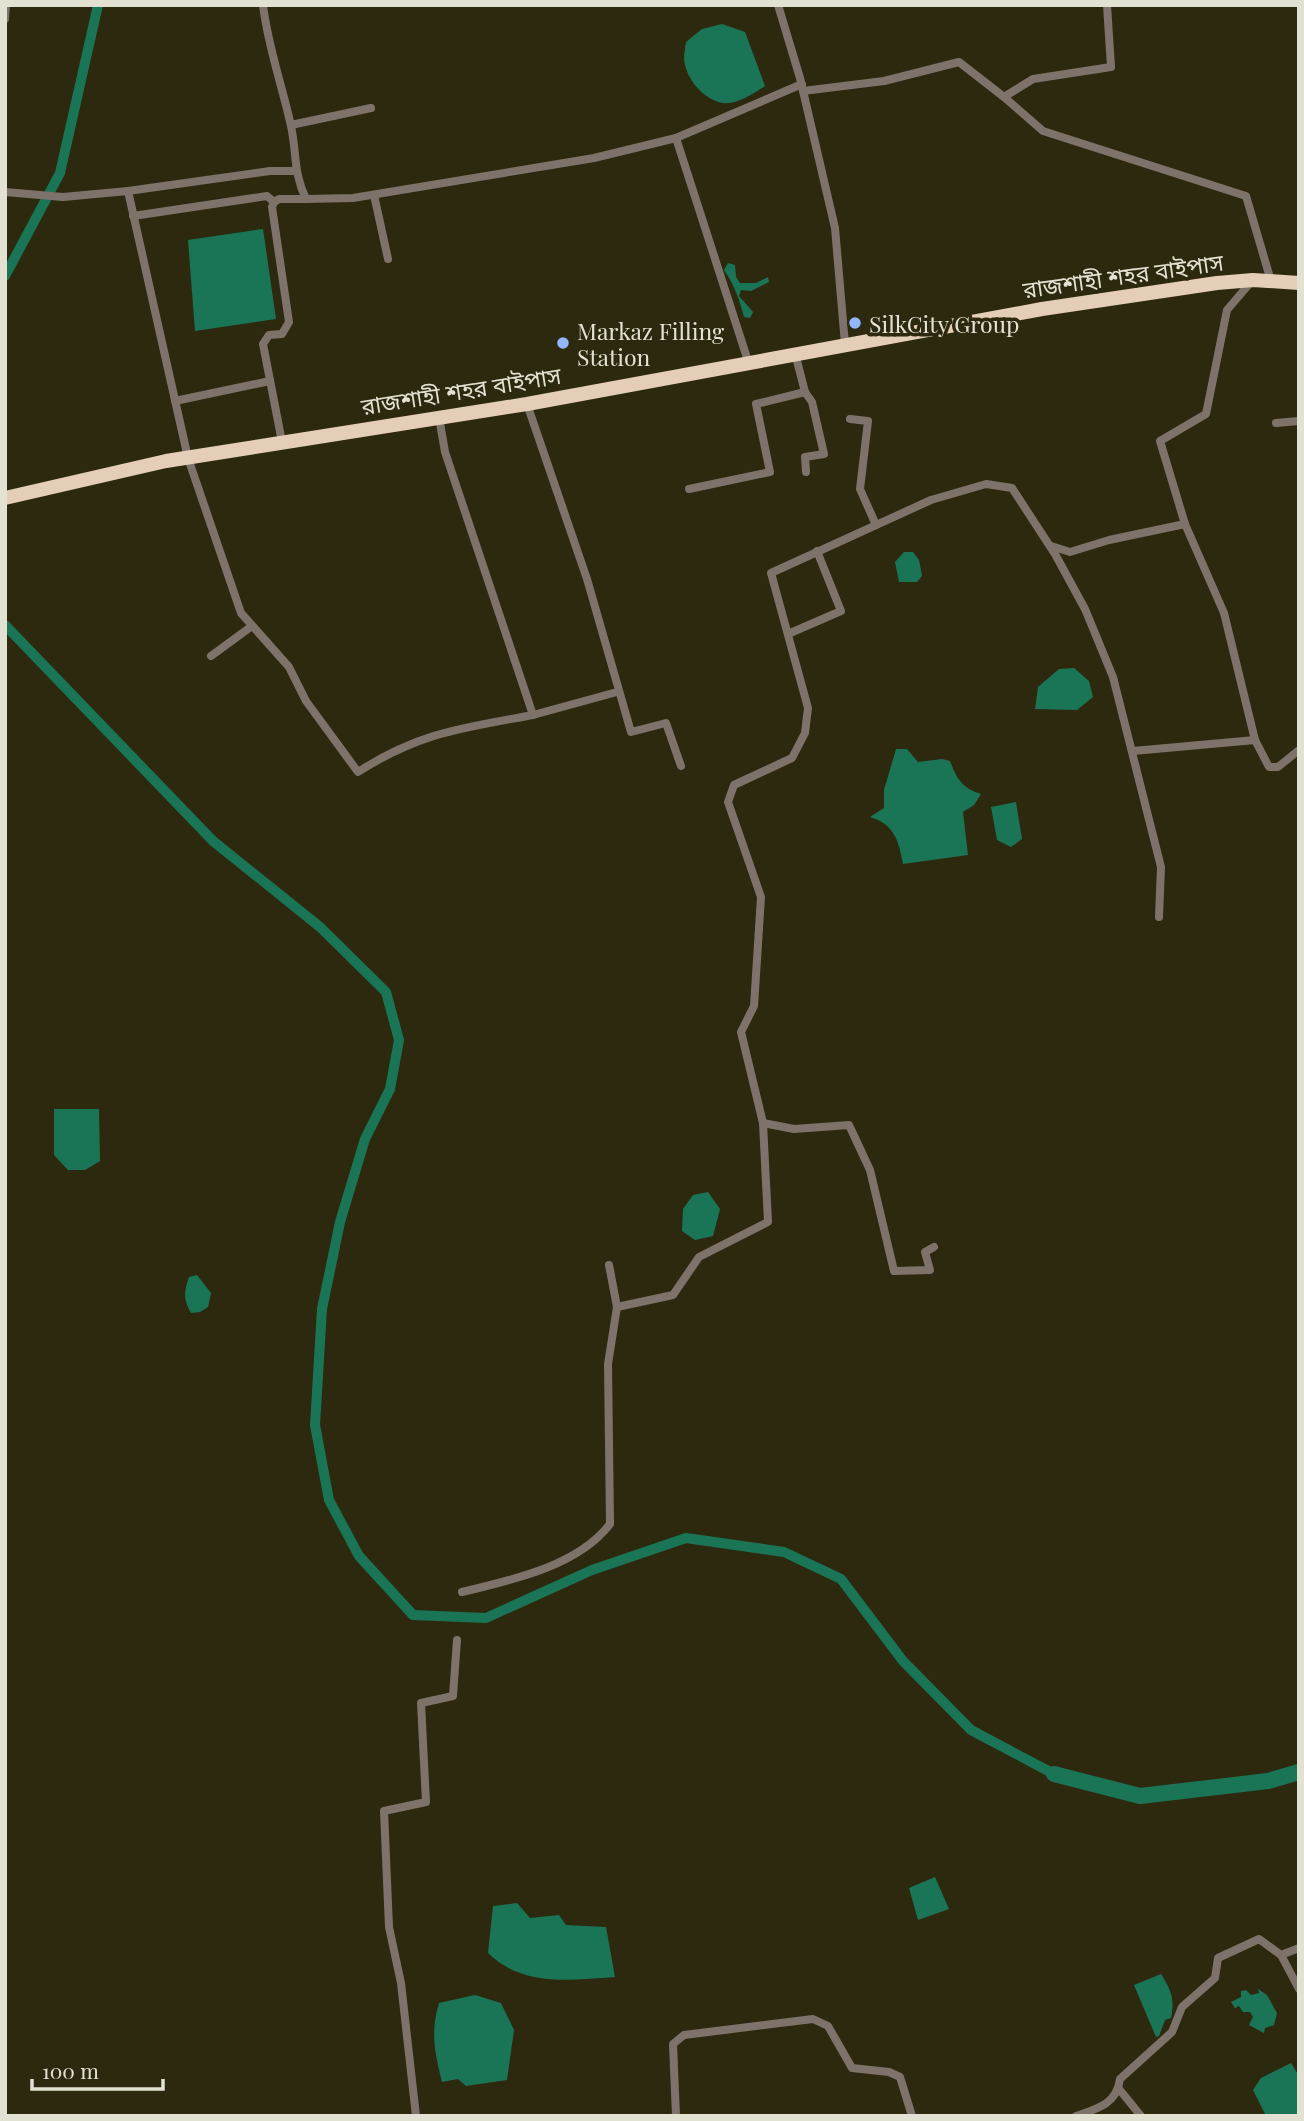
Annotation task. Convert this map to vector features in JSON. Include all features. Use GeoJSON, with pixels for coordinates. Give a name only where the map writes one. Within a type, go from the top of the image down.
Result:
{"type":"FeatureCollection","features":[{"type":"Feature","properties":{"kind":"highway","name":"রাজশাহী শহর বাইপাস"},"geometry":{"type":"LineString","coordinates":[[5,498],[188,458],[527,404],[748,361],[1042,309],[1253,280],[1299,283]]}},
{"type":"Feature","properties":{"kind":"street"},"geometry":{"type":"LineString","coordinates":[[5,19],[6,5]]}},
{"type":"Feature","properties":{"kind":"street"},"geometry":{"type":"LineString","coordinates":[[262,5],[266,33],[291,125],[294,171],[306,199]]}},
{"type":"Feature","properties":{"kind":"street"},"geometry":{"type":"LineString","coordinates":[[778,5],[803,88],[835,228],[845,344]]}},
{"type":"Feature","properties":{"kind":"street"},"geometry":{"type":"LineString","coordinates":[[1004,97],[1033,79],[1111,67],[1107,5]]}},
{"type":"Feature","properties":{"kind":"street"},"geometry":{"type":"LineString","coordinates":[[282,442],[265,339],[282,334],[289,322],[272,207],[279,199],[374,195],[594,158],[676,138],[803,88],[884,81],[959,62],[1043,131],[1246,196],[1271,281]]}},
{"type":"Feature","properties":{"kind":"street"},"geometry":{"type":"LineString","coordinates":[[291,125],[372,108]]}},
{"type":"Feature","properties":{"kind":"street"},"geometry":{"type":"LineString","coordinates":[[676,138],[748,361]]}},
{"type":"Feature","properties":{"kind":"street"},"geometry":{"type":"LineString","coordinates":[[5,192],[62,197],[128,191],[270,171],[294,171]]}},
{"type":"Feature","properties":{"kind":"street"},"geometry":{"type":"LineString","coordinates":[[128,191],[188,458],[241,613],[289,667],[306,701],[358,772],[388,752],[432,733],[533,715],[617,692]]}},
{"type":"Feature","properties":{"kind":"street"},"geometry":{"type":"LineString","coordinates":[[374,195],[388,259]]}},
{"type":"Feature","properties":{"kind":"street"},"geometry":{"type":"LineString","coordinates":[[133,216],[267,196],[274,202]]}},
{"type":"Feature","properties":{"kind":"street"},"geometry":{"type":"LineString","coordinates":[[1253,280],[1227,310],[1206,414],[1160,440],[1185,524],[1224,612],[1255,740],[1269,767],[1278,767],[1299,750]]}},
{"type":"Feature","properties":{"kind":"street"},"geometry":{"type":"LineString","coordinates":[[795,353],[805,392],[812,402],[824,454],[805,457],[806,472]]}},
{"type":"Feature","properties":{"kind":"street"},"geometry":{"type":"LineString","coordinates":[[175,401],[270,381]]}},
{"type":"Feature","properties":{"kind":"street"},"geometry":{"type":"LineString","coordinates":[[689,489],[770,472],[756,404],[805,392]]}},
{"type":"Feature","properties":{"kind":"street"},"geometry":{"type":"LineString","coordinates":[[527,404],[587,579],[617,692],[631,732],[666,723],[681,766]]}},
{"type":"Feature","properties":{"kind":"street"},"geometry":{"type":"LineString","coordinates":[[439,417],[445,452],[533,715]]}},
{"type":"Feature","properties":{"kind":"street"},"geometry":{"type":"LineString","coordinates":[[850,419],[868,421],[860,489],[876,525]]}},
{"type":"Feature","properties":{"kind":"street"},"geometry":{"type":"LineString","coordinates":[[1276,423],[1299,421]]}},
{"type":"Feature","properties":{"kind":"street"},"geometry":{"type":"LineString","coordinates":[[617,1307],[673,1295],[699,1257],[768,1222],[763,1123],[741,1032],[754,1006],[761,897],[727,802],[734,785],[792,758],[805,733],[808,708],[771,573],[931,500],[986,484],[1012,488],[1051,547],[1085,609],[1112,677],[1161,867],[1159,917]]}},
{"type":"Feature","properties":{"kind":"street"},"geometry":{"type":"LineString","coordinates":[[1051,547],[1070,552],[1109,540],[1185,524]]}},
{"type":"Feature","properties":{"kind":"street"},"geometry":{"type":"LineString","coordinates":[[788,634],[841,611],[817,551]]}},
{"type":"Feature","properties":{"kind":"street"},"geometry":{"type":"LineString","coordinates":[[211,656],[252,626]]}},
{"type":"Feature","properties":{"kind":"street"},"geometry":{"type":"LineString","coordinates":[[1133,751],[1255,740]]}},
{"type":"Feature","properties":{"kind":"street"},"geometry":{"type":"LineString","coordinates":[[763,1123],[794,1129],[849,1125],[870,1170],[894,1270],[930,1270],[925,1252],[934,1247]]}},
{"type":"Feature","properties":{"kind":"street"},"geometry":{"type":"LineString","coordinates":[[462,1592],[515,1579],[569,1556],[599,1539],[610,1524],[608,1364],[617,1307],[609,1265]]}},
{"type":"Feature","properties":{"kind":"street"},"geometry":{"type":"LineString","coordinates":[[416,2116],[401,1983],[389,1927],[384,1811],[426,1802],[421,1703],[453,1696],[457,1640]]}},
{"type":"Feature","properties":{"kind":"street"},"geometry":{"type":"LineString","coordinates":[[1076,2116],[1111,2101],[1119,2089],[1120,2079],[1172,2032],[1182,2007],[1215,1978],[1219,1958],[1259,1939],[1282,1955],[1299,1989]]}},
{"type":"Feature","properties":{"kind":"street"},"geometry":{"type":"LineString","coordinates":[[1282,1955],[1299,1948]]}},
{"type":"Feature","properties":{"kind":"street"},"geometry":{"type":"LineString","coordinates":[[676,2116],[673,2044],[684,2035],[813,2019],[828,2026],[852,2068],[889,2072],[900,2077],[912,2116]]}},
{"type":"Feature","properties":{"kind":"street"},"geometry":{"type":"LineString","coordinates":[[1119,2089],[1141,2116]]}},
{"type":"Feature","properties":{"kind":"shaded area"},"geometry":{"type":"Polygon","coordinates":[[[722,24],[745,32],[765,86],[743,99],[729,103],[714,100],[701,92],[687,72],[684,59],[686,42],[702,29],[722,24]]]}},
{"type":"Feature","properties":{"kind":"shaded area"},"geometry":{"type":"Polygon","coordinates":[[[263,229],[276,319],[195,331],[188,240],[263,229]]]}},
{"type":"Feature","properties":{"kind":"shaded area"},"geometry":{"type":"Polygon","coordinates":[[[728,263],[735,265],[736,277],[740,283],[756,283],[768,277],[769,282],[751,291],[741,290],[739,296],[753,312],[750,318],[744,317],[731,281],[724,270],[728,263]]]}},
{"type":"Feature","properties":{"kind":"shaded area"},"geometry":{"type":"Polygon","coordinates":[[[904,552],[913,552],[919,560],[922,576],[917,582],[899,582],[895,562],[904,552]]]}},
{"type":"Feature","properties":{"kind":"shaded area"},"geometry":{"type":"Polygon","coordinates":[[[1074,668],[1089,681],[1093,697],[1077,710],[1035,709],[1038,687],[1059,669],[1074,668]]]}},
{"type":"Feature","properties":{"kind":"shaded area"},"geometry":{"type":"Polygon","coordinates":[[[896,749],[907,749],[918,762],[942,759],[950,761],[961,782],[981,794],[974,805],[963,812],[968,855],[903,864],[894,834],[885,824],[870,817],[884,808],[884,790],[896,749]]]}},
{"type":"Feature","properties":{"kind":"shaded area"},"geometry":{"type":"Polygon","coordinates":[[[1016,802],[1022,839],[1011,847],[997,840],[991,807],[1016,802]]]}},
{"type":"Feature","properties":{"kind":"shaded area"},"geometry":{"type":"Polygon","coordinates":[[[54,1109],[99,1109],[100,1161],[85,1170],[68,1170],[54,1155],[54,1109]]]}},
{"type":"Feature","properties":{"kind":"shaded area"},"geometry":{"type":"Polygon","coordinates":[[[708,1192],[720,1209],[713,1236],[695,1240],[682,1231],[683,1209],[693,1195],[708,1192]]]}},
{"type":"Feature","properties":{"kind":"shaded area"},"geometry":{"type":"Polygon","coordinates":[[[197,1275],[211,1293],[208,1307],[191,1313],[185,1291],[189,1277],[197,1275]]]}},
{"type":"Feature","properties":{"kind":"shaded area"},"geometry":{"type":"Polygon","coordinates":[[[935,1877],[949,1909],[918,1920],[909,1888],[935,1877]]]}},
{"type":"Feature","properties":{"kind":"shaded area"},"geometry":{"type":"Polygon","coordinates":[[[517,1903],[530,1918],[559,1915],[566,1925],[606,1927],[615,1977],[547,1979],[516,1972],[502,1964],[488,1953],[493,1906],[517,1903]]]}},
{"type":"Feature","properties":{"kind":"shaded area"},"geometry":{"type":"Polygon","coordinates":[[[1161,1974],[1173,2005],[1171,2018],[1165,2020],[1159,2036],[1156,2037],[1134,1985],[1161,1974]]]}},
{"type":"Feature","properties":{"kind":"shaded area"},"geometry":{"type":"Polygon","coordinates":[[[1258,1989],[1267,1995],[1277,2013],[1274,2025],[1265,2028],[1264,2033],[1249,2025],[1253,2017],[1250,2012],[1243,2012],[1239,2006],[1235,2008],[1231,2002],[1241,1997],[1241,1991],[1246,1990],[1251,1995],[1259,1993],[1258,1989]]]}},
{"type":"Feature","properties":{"kind":"shaded area"},"geometry":{"type":"Polygon","coordinates":[[[475,1995],[501,2003],[514,2030],[507,2080],[466,2086],[458,2079],[442,2082],[435,2043],[439,2003],[475,1995]]]}},
{"type":"Feature","properties":{"kind":"shaded area"},"geometry":{"type":"Polygon","coordinates":[[[1291,2063],[1299,2076],[1299,2116],[1266,2116],[1253,2090],[1261,2078],[1291,2063]]]}},
{"type":"Feature","properties":{"kind":"waterway"},"geometry":{"type":"LineString","coordinates":[[5,276],[60,173],[98,5]]}},
{"type":"Feature","properties":{"kind":"waterway"},"geometry":{"type":"LineString","coordinates":[[5,625],[213,841],[320,927],[386,992],[399,1040],[390,1089],[365,1139],[340,1222],[322,1309],[315,1425],[329,1500],[359,1556],[413,1615],[486,1618],[592,1570],[686,1538],[784,1552],[841,1579],[903,1661],[971,1730],[1054,1774]]}},
{"type":"Feature","properties":{"kind":"waterway"},"geometry":{"type":"LineString","coordinates":[[1054,1774],[1140,1796],[1268,1781],[1299,1772]]}},
{"type":"Feature","properties":{"kind":"place","name":"SilkCity Group"},"geometry":{"type":"Point","coordinates":[855,323]}},
{"type":"Feature","properties":{"kind":"place","name":"Markaz Filling Station"},"geometry":{"type":"Point","coordinates":[563,343]}}]}
